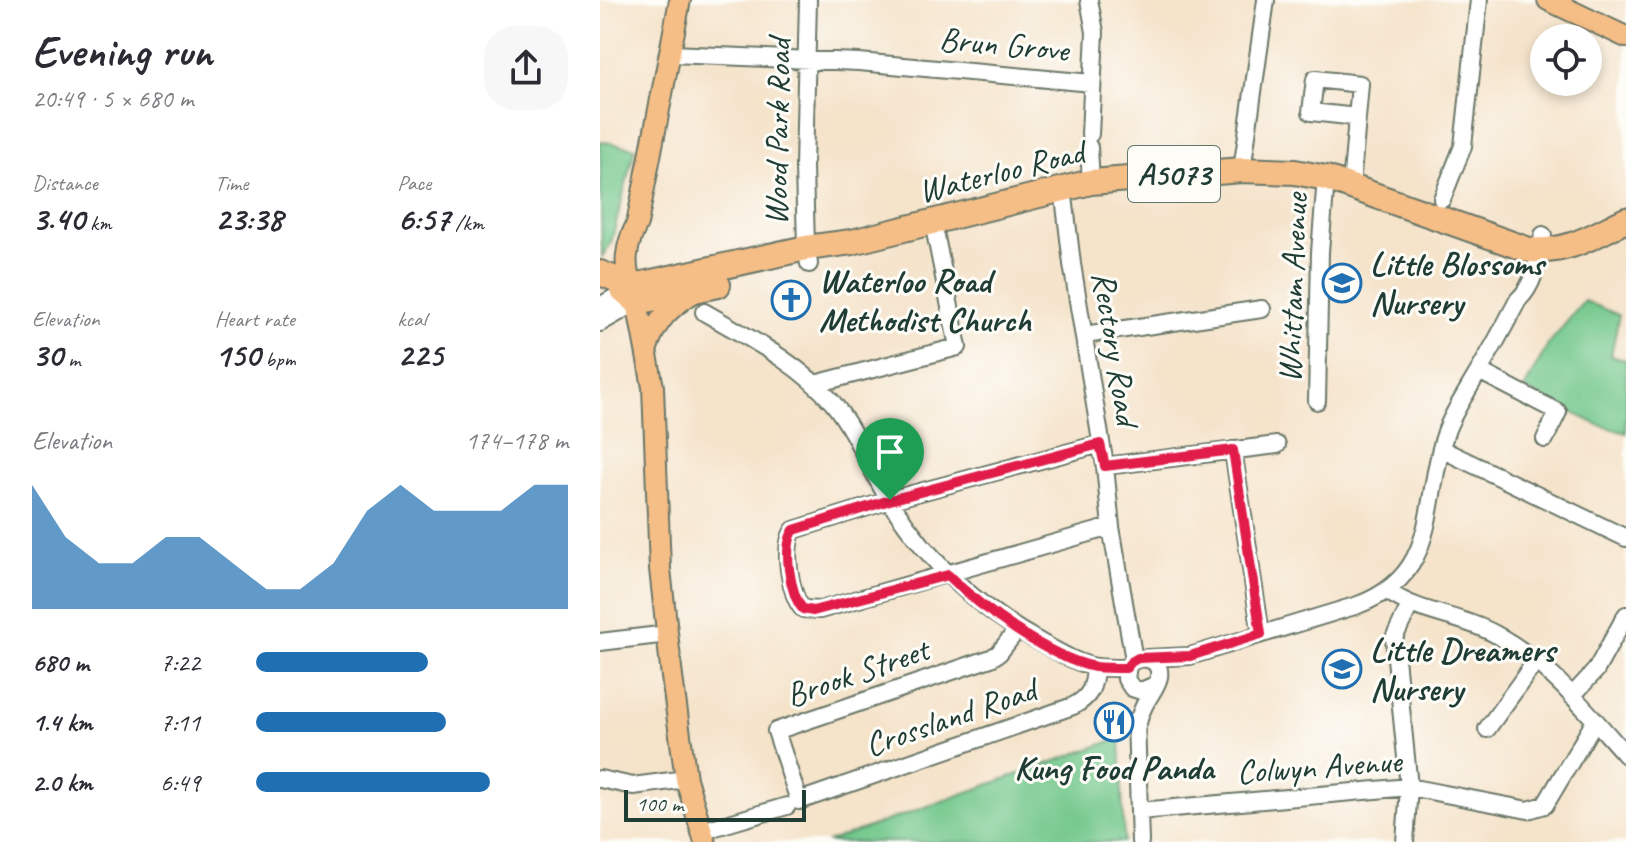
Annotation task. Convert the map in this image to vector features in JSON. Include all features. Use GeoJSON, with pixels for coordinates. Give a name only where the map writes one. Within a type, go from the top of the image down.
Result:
{"type":"FeatureCollection","features":[{"type":"Feature","properties":{"kind":"highway","name":"Waterloo Road"},"geometry":{"type":"LineString","coordinates":[[621,286],[701,301],[807,256],[1063,188],[1091,182],[1242,170],[1295,172],[1326,178],[1514,247],[1536,243]]}},
{"type":"Feature","properties":{"kind":"highway"},"geometry":{"type":"LineString","coordinates":[[1536,243],[1578,243],[1620,223]]}},
{"type":"Feature","properties":{"kind":"highway","name":"Waterloo Road"},"geometry":{"type":"LineString","coordinates":[[621,286],[807,256]]}},
{"type":"Feature","properties":{"kind":"main road"},"geometry":{"type":"LineString","coordinates":[[680,0],[637,224],[639,277],[621,286],[646,350],[653,387],[660,569],[686,779],[704,837]]}},
{"type":"Feature","properties":{"kind":"main road"},"geometry":{"type":"LineString","coordinates":[[1548,0],[1623,33]]}},
{"type":"Feature","properties":{"kind":"main road"},"geometry":{"type":"LineString","coordinates":[[646,350],[652,330],[663,314],[701,301]]}},
{"type":"Feature","properties":{"kind":"street","name":"Wood Park Road"},"geometry":{"type":"LineString","coordinates":[[807,256],[804,167],[808,0]]}},
{"type":"Feature","properties":{"kind":"street"},"geometry":{"type":"LineString","coordinates":[[1089,0],[1095,32],[1091,182]]}},
{"type":"Feature","properties":{"kind":"street"},"geometry":{"type":"LineString","coordinates":[[1242,170],[1266,0]]}},
{"type":"Feature","properties":{"kind":"street"},"geometry":{"type":"LineString","coordinates":[[1442,199],[1463,146],[1479,0]]}},
{"type":"Feature","properties":{"kind":"street","name":"Brun Grove"},"geometry":{"type":"LineString","coordinates":[[671,54],[957,70],[1092,83]]}},
{"type":"Feature","properties":{"kind":"street"},"geometry":{"type":"LineString","coordinates":[[1351,187],[1357,117]]}},
{"type":"Feature","properties":{"kind":"street","name":"Whittam Avenue"},"geometry":{"type":"LineString","coordinates":[[1317,401],[1320,252],[1326,178]]}},
{"type":"Feature","properties":{"kind":"street","name":"Rectory Road"},"geometry":{"type":"LineString","coordinates":[[1063,188],[1105,466],[1111,527],[1136,662]]}},
{"type":"Feature","properties":{"kind":"street"},"geometry":{"type":"LineString","coordinates":[[815,384],[958,347],[933,222]]}},
{"type":"Feature","properties":{"kind":"street"},"geometry":{"type":"LineString","coordinates":[[701,301],[815,384],[848,424],[890,500],[948,575],[968,595],[1017,630],[1072,659],[1095,667],[1190,656],[1358,605],[1387,591],[1410,569],[1418,555],[1428,520],[1441,449],[1453,415],[1518,300],[1526,293],[1536,243]]}},
{"type":"Feature","properties":{"kind":"street"},"geometry":{"type":"LineString","coordinates":[[600,306],[621,286]]}},
{"type":"Feature","properties":{"kind":"street"},"geometry":{"type":"LineString","coordinates":[[600,323],[621,286]]}},
{"type":"Feature","properties":{"kind":"street"},"geometry":{"type":"LineString","coordinates":[[1084,335],[1262,309]]}},
{"type":"Feature","properties":{"kind":"street"},"geometry":{"type":"LineString","coordinates":[[1479,371],[1558,412],[1545,439]]}},
{"type":"Feature","properties":{"kind":"street"},"geometry":{"type":"LineString","coordinates":[[1100,444],[890,500],[794,530],[789,535],[787,548],[794,597],[803,609],[813,611],[1111,527]]}},
{"type":"Feature","properties":{"kind":"street"},"geometry":{"type":"LineString","coordinates":[[1105,466],[1277,445]]}},
{"type":"Feature","properties":{"kind":"street"},"geometry":{"type":"LineString","coordinates":[[1441,449],[1626,538]]}},
{"type":"Feature","properties":{"kind":"street"},"geometry":{"type":"LineString","coordinates":[[1233,450],[1261,634]]}},
{"type":"Feature","properties":{"kind":"street"},"geometry":{"type":"LineString","coordinates":[[1387,591],[1410,605],[1472,623],[1506,640],[1536,661],[1626,755]]}},
{"type":"Feature","properties":{"kind":"street"},"geometry":{"type":"LineString","coordinates":[[1405,842],[1409,787],[1394,638],[1410,605]]}},
{"type":"Feature","properties":{"kind":"street"},"geometry":{"type":"LineString","coordinates":[[1572,696],[1596,670],[1626,615]]}},
{"type":"Feature","properties":{"kind":"street","name":"Brook Street"},"geometry":{"type":"LineString","coordinates":[[793,804],[776,731],[991,658],[999,653],[1017,630]]}},
{"type":"Feature","properties":{"kind":"street"},"geometry":{"type":"LineString","coordinates":[[600,642],[668,634]]}},
{"type":"Feature","properties":{"kind":"street"},"geometry":{"type":"LineString","coordinates":[[1132,688],[1141,691],[1190,656]]}},
{"type":"Feature","properties":{"kind":"street"},"geometry":{"type":"LineString","coordinates":[[1487,729],[1536,661]]}},
{"type":"Feature","properties":{"kind":"street"},"geometry":{"type":"LineString","coordinates":[[1136,662],[1156,664],[1157,682],[1143,707],[1136,731]]}},
{"type":"Feature","properties":{"kind":"street"},"geometry":{"type":"LineString","coordinates":[[1136,662],[1126,679],[1137,706],[1140,842]]}},
{"type":"Feature","properties":{"kind":"street","name":"Crossland Road"},"geometry":{"type":"LineString","coordinates":[[704,837],[1084,700],[1094,682],[1095,667]]}},
{"type":"Feature","properties":{"kind":"street","name":"Colwyn Avenue"},"geometry":{"type":"LineString","coordinates":[[1140,811],[1409,787],[1528,810],[1541,809],[1595,721]]}},
{"type":"Feature","properties":{"kind":"street"},"geometry":{"type":"LineString","coordinates":[[600,779],[633,786],[686,779]]}},
{"type":"Feature","properties":{"kind":"green space"},"geometry":{"type":"Polygon","coordinates":[[[600,141],[635,148],[611,243],[602,257],[600,141]]]}},
{"type":"Feature","properties":{"kind":"green space"},"geometry":{"type":"Polygon","coordinates":[[[1584,301],[1619,315],[1611,356],[1626,360],[1626,433],[1596,424],[1524,389],[1547,346],[1584,301]]]}},
{"type":"Feature","properties":{"kind":"green space"},"geometry":{"type":"Polygon","coordinates":[[[1120,738],[1124,842],[827,842],[1120,738]]]}},
{"type":"Feature","properties":{"kind":"place","name":"Little Blossoms Nursery"},"geometry":{"type":"Point","coordinates":[1342,283]}},
{"type":"Feature","properties":{"kind":"place","name":"Waterloo Road Methodist Church"},"geometry":{"type":"Point","coordinates":[791,300]}},
{"type":"Feature","properties":{"kind":"place","name":"Little Dreamers Nursery"},"geometry":{"type":"Point","coordinates":[1342,669]}},
{"type":"Feature","properties":{"kind":"place","name":"Kung Food Panda"},"geometry":{"type":"Point","coordinates":[1114,722]}},
{"type":"Feature","properties":{"kind":"route"},"geometry":{"type":"LineString","coordinates":[[1100,444],[1105,466],[1233,450],[1261,634],[1190,656],[1138,658],[1126,668],[1095,667],[1072,659],[1017,630],[968,595],[948,575],[820,610],[803,609],[794,597],[787,548],[789,535],[794,530],[890,500],[1100,444]]}}]}
